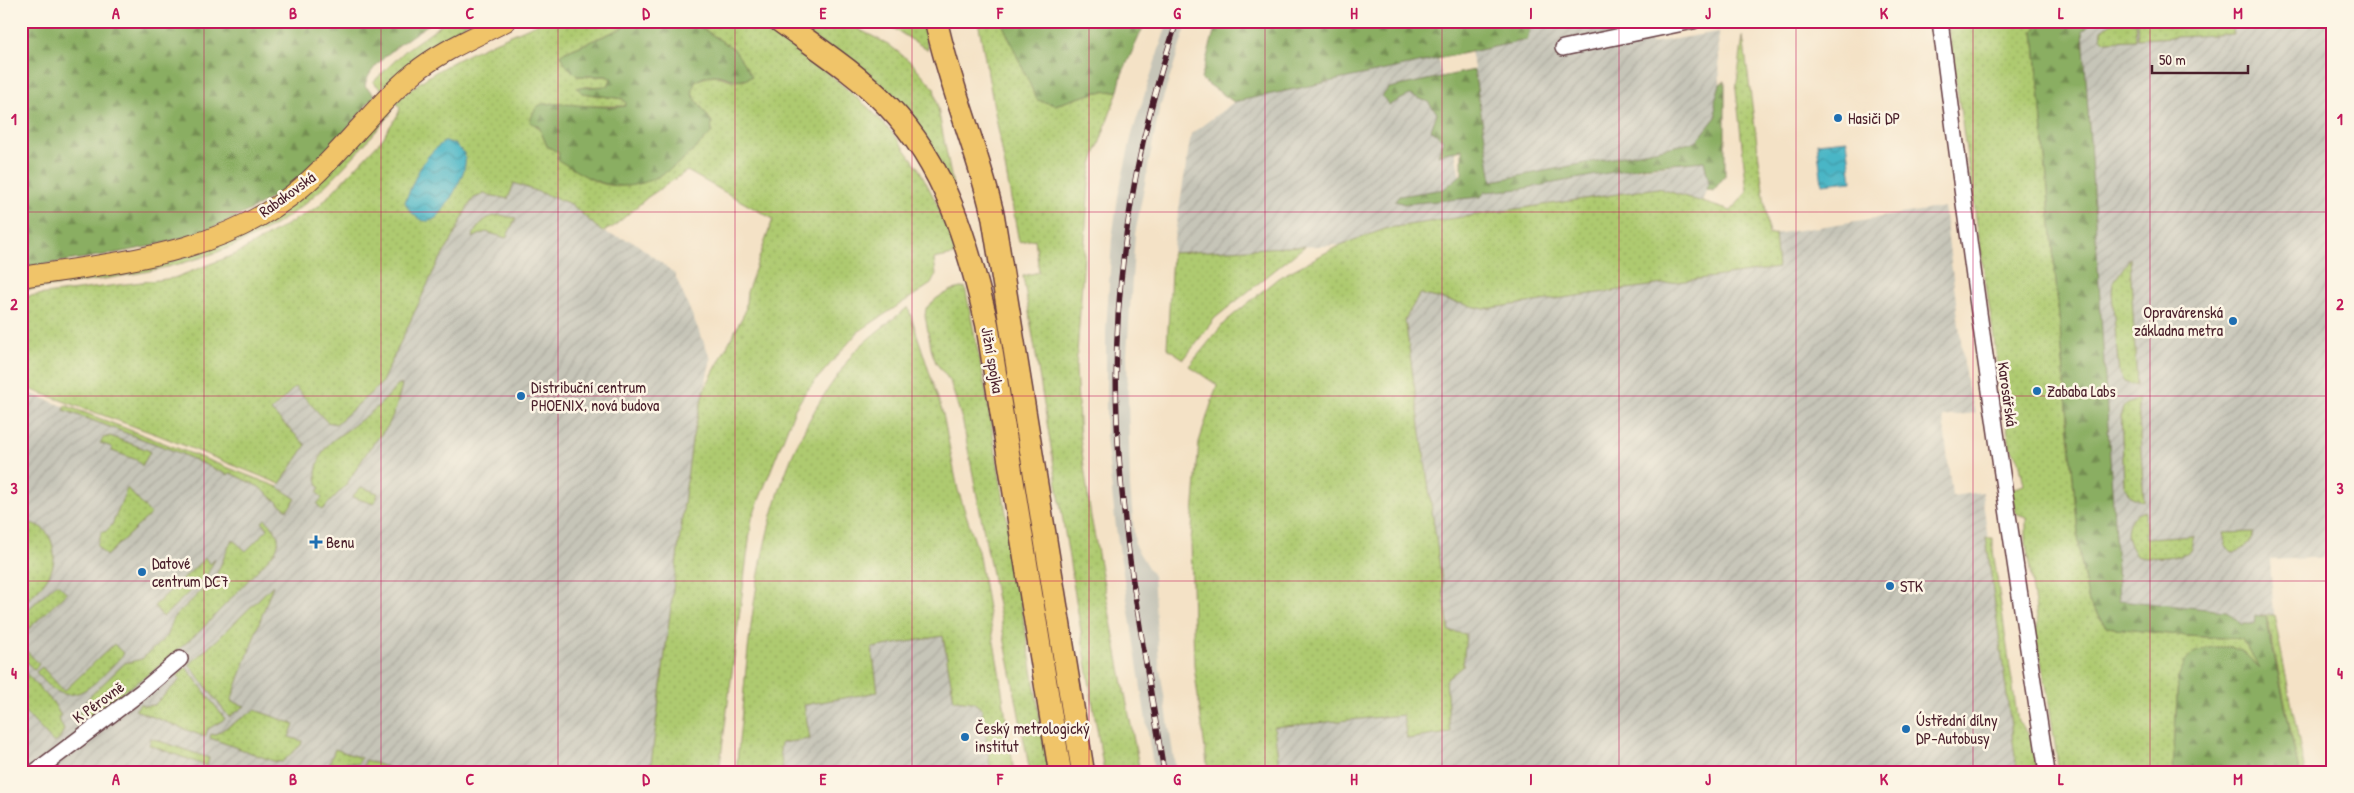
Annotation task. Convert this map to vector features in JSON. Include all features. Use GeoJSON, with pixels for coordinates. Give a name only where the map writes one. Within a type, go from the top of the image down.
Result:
{"type":"FeatureCollection","features":[{"type":"Feature","properties":{"kind":"highway","name":"Jižní spojka"},"geometry":{"type":"LineString","coordinates":[[780,21],[856,78],[894,113],[930,162],[958,218],[972,258],[987,324],[1060,772]]}},
{"type":"Feature","properties":{"kind":"highway","name":"Jižní spojka"},"geometry":{"type":"LineString","coordinates":[[936,21],[955,95],[985,185],[993,216],[1083,772]]}},
{"type":"Feature","properties":{"kind":"main road","name":"Rabakovská"},"geometry":{"type":"LineString","coordinates":[[21,277],[136,260],[173,252],[209,240],[236,228],[264,213],[301,188],[338,153],[386,98],[417,71],[453,48],[506,21]]}},
{"type":"Feature","properties":{"kind":"street"},"geometry":{"type":"LineString","coordinates":[[1562,48],[1694,21]]}},
{"type":"Feature","properties":{"kind":"street","name":"Karosářská"},"geometry":{"type":"LineString","coordinates":[[1940,21],[1965,216],[2008,520],[2047,772]]}},
{"type":"Feature","properties":{"kind":"street","name":"K Pérovně"},"geometry":{"type":"LineString","coordinates":[[35,772],[141,692],[180,659]]}},
{"type":"Feature","properties":{"kind":"shaded area"},"geometry":{"type":"Polygon","coordinates":[[[1168,21],[1188,21],[1159,111],[1135,234],[1127,354],[1130,486],[1135,546],[1153,576],[1159,663],[1176,772],[1154,772],[1116,528],[1106,436],[1106,331],[1112,239],[1118,196],[1132,134],[1168,21]]]}},
{"type":"Feature","properties":{"kind":"shaded area"},"geometry":{"type":"Polygon","coordinates":[[[1532,21],[1647,21],[1651,43],[1718,32],[1720,84],[1715,101],[1716,117],[1696,142],[1492,181],[1471,50],[1527,40],[1532,21]]]}},
{"type":"Feature","properties":{"kind":"shaded area","name":"Opravárenská základna metra"},"geometry":{"type":"Polygon","coordinates":[[[2092,21],[2333,21],[2333,557],[2270,560],[2274,615],[2255,615],[2254,624],[2241,624],[2226,611],[2119,600],[2083,30],[2092,21]]]}},
{"type":"Feature","properties":{"kind":"shaded area"},"geometry":{"type":"Polygon","coordinates":[[[1438,58],[1462,189],[1705,161],[1709,182],[1702,202],[1658,188],[1388,228],[1340,245],[1172,253],[1191,134],[1234,102],[1438,58]]]}},
{"type":"Feature","properties":{"kind":"shaded area"},"geometry":{"type":"Polygon","coordinates":[[[423,154],[550,185],[602,232],[634,242],[674,273],[711,359],[692,440],[650,772],[21,772],[21,390],[278,487],[306,445],[271,411],[295,387],[327,422],[451,242],[423,154]]]}},
{"type":"Feature","properties":{"kind":"shaded area"},"geometry":{"type":"Polygon","coordinates":[[[1944,207],[1966,380],[1975,413],[1943,417],[1952,496],[1982,492],[2017,772],[1280,772],[1273,727],[1447,710],[1446,680],[1466,634],[1449,631],[1405,319],[1420,294],[1484,309],[1778,268],[1775,234],[1944,207]]]}},
{"type":"Feature","properties":{"kind":"shaded area"},"geometry":{"type":"Polygon","coordinates":[[[943,636],[954,700],[973,702],[982,709],[991,772],[783,772],[781,743],[803,705],[878,692],[872,648],[943,636]]]}},
{"type":"Feature","properties":{"kind":"green space"},"geometry":{"type":"Polygon","coordinates":[[[21,21],[434,21],[383,58],[368,77],[365,86],[375,95],[321,158],[301,176],[269,199],[236,218],[168,242],[133,250],[21,268],[21,21]]]}},
{"type":"Feature","properties":{"kind":"green space"},"geometry":{"type":"Polygon","coordinates":[[[446,21],[470,21],[422,52],[381,89],[373,82],[406,50],[446,21]]]}},
{"type":"Feature","properties":{"kind":"green space"},"geometry":{"type":"Polygon","coordinates":[[[543,21],[639,21],[561,54],[577,76],[608,76],[611,79],[608,86],[583,87],[582,93],[623,99],[626,103],[625,106],[570,106],[530,122],[539,127],[547,146],[559,153],[591,179],[608,185],[625,186],[641,182],[657,176],[672,167],[700,144],[712,132],[711,121],[692,94],[694,81],[714,75],[735,81],[746,80],[734,49],[691,21],[757,21],[826,71],[871,110],[897,138],[918,167],[942,213],[958,254],[934,259],[936,274],[931,284],[858,332],[805,393],[795,409],[752,518],[719,772],[650,772],[692,440],[704,390],[745,312],[747,292],[773,219],[687,171],[648,197],[613,227],[602,232],[571,204],[514,183],[508,199],[484,194],[474,198],[437,264],[381,384],[336,424],[327,422],[295,387],[271,411],[306,445],[280,484],[158,435],[21,386],[21,297],[174,278],[236,254],[319,206],[384,137],[399,112],[400,108],[396,102],[412,88],[447,65],[543,21]]]}},
{"type":"Feature","properties":{"kind":"green space"},"geometry":{"type":"Polygon","coordinates":[[[639,21],[691,21],[734,49],[752,76],[747,79],[738,80],[712,75],[695,81],[692,94],[711,121],[712,132],[678,164],[651,180],[622,186],[606,184],[587,177],[558,160],[559,153],[547,146],[539,127],[530,122],[536,108],[545,104],[625,106],[626,103],[623,99],[582,93],[577,88],[608,86],[611,79],[607,76],[577,76],[565,64],[561,54],[639,21]]]}},
{"type":"Feature","properties":{"kind":"green space"},"geometry":{"type":"Polygon","coordinates":[[[795,21],[842,21],[888,44],[912,63],[934,88],[953,186],[795,21]]]}},
{"type":"Feature","properties":{"kind":"green space"},"geometry":{"type":"Polygon","coordinates":[[[882,21],[923,21],[928,50],[882,21]]]}},
{"type":"Feature","properties":{"kind":"green space"},"geometry":{"type":"Polygon","coordinates":[[[978,21],[1001,21],[1055,105],[1097,92],[1118,91],[1092,164],[1089,182],[1076,369],[1080,437],[1091,517],[1140,772],[1104,772],[1023,276],[1039,272],[1035,239],[1019,242],[978,21]]]}},
{"type":"Feature","properties":{"kind":"green space"},"geometry":{"type":"Polygon","coordinates":[[[1001,21],[1146,21],[1122,74],[1118,91],[1097,92],[1055,105],[1037,100],[1001,21]]]}},
{"type":"Feature","properties":{"kind":"green space"},"geometry":{"type":"Polygon","coordinates":[[[1217,21],[1532,21],[1527,40],[1234,102],[1201,79],[1217,21]]]}},
{"type":"Feature","properties":{"kind":"green space"},"geometry":{"type":"Polygon","coordinates":[[[1947,21],[2040,21],[2034,31],[2080,556],[2089,603],[2106,627],[2187,636],[2242,639],[2262,671],[2178,677],[2173,772],[2059,772],[2047,690],[2035,633],[2038,624],[2026,544],[2026,517],[2015,513],[2011,489],[2024,485],[2019,460],[2010,447],[1947,21]]]}},
{"type":"Feature","properties":{"kind":"green space"},"geometry":{"type":"Polygon","coordinates":[[[2040,21],[2092,21],[2083,31],[2119,600],[2226,611],[2241,624],[2254,624],[2255,615],[2266,617],[2299,772],[2173,772],[2178,677],[2185,662],[2195,652],[2213,647],[2230,647],[2242,651],[2260,668],[2242,639],[2187,636],[2106,627],[2089,603],[2080,556],[2034,31],[2040,21]]]}},
{"type":"Feature","properties":{"kind":"green space"},"geometry":{"type":"Polygon","coordinates":[[[2135,21],[2136,40],[2106,41],[2101,39],[2102,30],[2113,22],[2135,21]]]}},
{"type":"Feature","properties":{"kind":"green space"},"geometry":{"type":"Polygon","coordinates":[[[2137,21],[2232,21],[2234,34],[2138,39],[2137,21]]]}},
{"type":"Feature","properties":{"kind":"green space"},"geometry":{"type":"Polygon","coordinates":[[[1743,36],[1769,235],[1775,234],[1778,268],[1484,309],[1420,294],[1405,319],[1449,631],[1466,634],[1463,666],[1446,680],[1450,733],[1407,739],[1403,715],[1274,727],[1280,772],[1208,772],[1194,666],[1191,540],[1199,442],[1217,385],[1189,366],[1225,322],[1278,278],[1340,245],[1388,228],[1658,188],[1731,211],[1747,192],[1736,90],[1743,36]]]}},
{"type":"Feature","properties":{"kind":"green space"},"geometry":{"type":"Polygon","coordinates":[[[1474,70],[1492,181],[1696,142],[1716,117],[1715,101],[1720,84],[1725,81],[1725,176],[1713,191],[1706,189],[1709,182],[1704,161],[1641,167],[1521,189],[1485,192],[1481,197],[1404,204],[1395,201],[1399,196],[1444,189],[1462,174],[1462,149],[1438,155],[1443,140],[1431,130],[1437,113],[1428,102],[1410,95],[1389,105],[1382,96],[1389,88],[1474,70]]]}},
{"type":"Feature","properties":{"kind":"green space"},"geometry":{"type":"Polygon","coordinates":[[[391,106],[393,109],[389,116],[330,181],[308,201],[277,224],[243,242],[172,266],[134,274],[21,291],[21,285],[172,261],[223,243],[391,106]]]}},
{"type":"Feature","properties":{"kind":"green space"},"geometry":{"type":"Polygon","coordinates":[[[500,215],[516,218],[506,238],[486,232],[472,238],[482,222],[490,217],[500,215]]]}},
{"type":"Feature","properties":{"kind":"green space"},"geometry":{"type":"Polygon","coordinates":[[[1305,246],[1215,318],[1184,359],[1167,348],[1172,253],[1305,246]]]}},
{"type":"Feature","properties":{"kind":"green space"},"geometry":{"type":"Polygon","coordinates":[[[2130,258],[2137,386],[2124,382],[2119,374],[2112,293],[2113,283],[2130,258]]]}},
{"type":"Feature","properties":{"kind":"green space"},"geometry":{"type":"Polygon","coordinates":[[[965,287],[985,386],[1049,772],[1030,772],[963,423],[950,381],[936,363],[932,352],[925,316],[926,308],[937,298],[952,290],[965,287]]]}},
{"type":"Feature","properties":{"kind":"green space"},"geometry":{"type":"Polygon","coordinates":[[[908,307],[943,414],[958,490],[978,551],[1014,772],[991,772],[982,709],[973,702],[954,700],[943,636],[872,648],[878,692],[804,705],[810,739],[781,743],[783,772],[736,772],[752,619],[760,568],[771,518],[787,469],[808,423],[850,357],[868,339],[908,307]]]}},
{"type":"Feature","properties":{"kind":"green space"},"geometry":{"type":"Polygon","coordinates":[[[398,384],[402,385],[396,408],[388,426],[369,449],[346,485],[322,510],[317,504],[322,498],[317,492],[320,488],[317,484],[316,473],[319,460],[325,449],[334,439],[380,404],[398,384]]]}},
{"type":"Feature","properties":{"kind":"green space"},"geometry":{"type":"Polygon","coordinates":[[[2138,399],[2144,502],[2130,496],[2124,484],[2121,413],[2124,406],[2138,399]]]}},
{"type":"Feature","properties":{"kind":"green space"},"geometry":{"type":"Polygon","coordinates":[[[65,405],[278,487],[296,499],[287,510],[259,487],[230,473],[228,475],[177,452],[64,410],[65,405]]]}},
{"type":"Feature","properties":{"kind":"green space"},"geometry":{"type":"Polygon","coordinates":[[[110,436],[148,450],[150,452],[142,466],[137,460],[112,451],[112,447],[100,443],[103,438],[110,436]]]}},
{"type":"Feature","properties":{"kind":"green space"},"geometry":{"type":"Polygon","coordinates":[[[361,487],[378,493],[374,504],[352,497],[361,487]]]}},
{"type":"Feature","properties":{"kind":"green space"},"geometry":{"type":"Polygon","coordinates":[[[127,488],[151,514],[106,556],[97,546],[102,531],[105,532],[112,525],[127,488]]]}},
{"type":"Feature","properties":{"kind":"green space"},"geometry":{"type":"Polygon","coordinates":[[[2145,511],[2146,538],[2194,535],[2190,551],[2164,557],[2136,555],[2129,542],[2127,529],[2132,518],[2145,511]]]}},
{"type":"Feature","properties":{"kind":"green space"},"geometry":{"type":"Polygon","coordinates":[[[265,519],[277,533],[278,542],[275,552],[200,631],[153,671],[87,718],[83,718],[79,712],[90,696],[125,663],[142,659],[168,635],[173,618],[215,578],[232,539],[246,551],[268,529],[262,522],[265,519]]]}},
{"type":"Feature","properties":{"kind":"green space"},"geometry":{"type":"Polygon","coordinates":[[[27,522],[46,531],[52,543],[54,563],[42,586],[21,606],[21,540],[27,522]]]}},
{"type":"Feature","properties":{"kind":"green space"},"geometry":{"type":"Polygon","coordinates":[[[2254,532],[2249,543],[2240,550],[2232,552],[2226,546],[2223,533],[2254,532]]]}},
{"type":"Feature","properties":{"kind":"green space"},"geometry":{"type":"Polygon","coordinates":[[[1986,538],[1993,538],[1993,550],[2018,722],[2031,736],[2037,772],[2017,772],[1986,538]]]}},
{"type":"Feature","properties":{"kind":"green space"},"geometry":{"type":"Polygon","coordinates":[[[205,558],[210,564],[215,559],[207,575],[163,617],[154,606],[205,558]]]}},
{"type":"Feature","properties":{"kind":"green space"},"geometry":{"type":"Polygon","coordinates":[[[57,583],[67,593],[21,636],[21,616],[57,583]]]}},
{"type":"Feature","properties":{"kind":"green space"},"geometry":{"type":"Polygon","coordinates":[[[273,585],[231,701],[245,706],[229,717],[189,664],[217,640],[273,585]]]}},
{"type":"Feature","properties":{"kind":"green space"},"geometry":{"type":"Polygon","coordinates":[[[2260,615],[2274,615],[2305,772],[2299,772],[2269,626],[2266,617],[2260,615]]]}},
{"type":"Feature","properties":{"kind":"green space"},"geometry":{"type":"Polygon","coordinates":[[[114,644],[124,654],[102,677],[75,694],[56,691],[36,672],[42,667],[64,691],[114,644]]]}},
{"type":"Feature","properties":{"kind":"green space"},"geometry":{"type":"Polygon","coordinates":[[[21,645],[39,664],[34,670],[21,656],[21,645]]]}},
{"type":"Feature","properties":{"kind":"green space"},"geometry":{"type":"Polygon","coordinates":[[[186,667],[225,719],[208,729],[205,737],[135,710],[141,703],[143,706],[154,705],[180,680],[177,675],[186,667]]]}},
{"type":"Feature","properties":{"kind":"green space"},"geometry":{"type":"Polygon","coordinates":[[[21,668],[53,702],[61,716],[58,717],[64,730],[59,740],[54,743],[21,708],[21,668]]]}},
{"type":"Feature","properties":{"kind":"green space"},"geometry":{"type":"Polygon","coordinates":[[[255,710],[294,724],[289,737],[302,741],[301,745],[282,762],[273,761],[210,738],[211,734],[214,735],[255,710]]]}},
{"type":"Feature","properties":{"kind":"green space"},"geometry":{"type":"Polygon","coordinates":[[[151,738],[209,758],[207,766],[149,745],[151,738]]]}},
{"type":"Feature","properties":{"kind":"green space"},"geometry":{"type":"Polygon","coordinates":[[[335,749],[361,758],[358,764],[346,762],[341,767],[341,772],[326,772],[335,749]]]}},
{"type":"Feature","properties":{"kind":"green space"},"geometry":{"type":"Polygon","coordinates":[[[366,760],[400,772],[367,772],[363,767],[366,760]]]}},
{"type":"Feature","properties":{"kind":"water"},"geometry":{"type":"Polygon","coordinates":[[[1847,140],[1852,181],[1822,184],[1817,143],[1847,140]]]}},
{"type":"Feature","properties":{"kind":"water"},"geometry":{"type":"Polygon","coordinates":[[[446,141],[455,144],[464,153],[464,170],[442,212],[433,220],[423,220],[410,211],[405,202],[421,167],[431,153],[446,141]]]}},
{"type":"Feature","properties":{"kind":"railway"},"geometry":{"type":"LineString","coordinates":[[1164,772],[1128,545],[1120,469],[1117,355],[1119,298],[1134,186],[1160,76],[1177,21]]}},
{"type":"Feature","properties":{"kind":"place","name":"Hasiči DP"},"geometry":{"type":"Point","coordinates":[1838,118]}},
{"type":"Feature","properties":{"kind":"place","name":"Opravárenská základna metra"},"geometry":{"type":"Point","coordinates":[2233,321]}},
{"type":"Feature","properties":{"kind":"place","name":"Zababa Labs"},"geometry":{"type":"Point","coordinates":[2037,391]}},
{"type":"Feature","properties":{"kind":"place","name":"Distribuční centrum PHOENIX, nová budova"},"geometry":{"type":"Point","coordinates":[521,396]}},
{"type":"Feature","properties":{"kind":"place","name":"Benu"},"geometry":{"type":"Point","coordinates":[316,542]}},
{"type":"Feature","properties":{"kind":"place","name":"Datové centrum DC7"},"geometry":{"type":"Point","coordinates":[142,572]}},
{"type":"Feature","properties":{"kind":"place","name":"STK"},"geometry":{"type":"Point","coordinates":[1890,586]}},
{"type":"Feature","properties":{"kind":"place","name":"Ústřední dílny DP-Autobusy"},"geometry":{"type":"Point","coordinates":[1906,729]}},
{"type":"Feature","properties":{"kind":"place","name":"Český metrologický institut"},"geometry":{"type":"Point","coordinates":[965,737]}}]}
